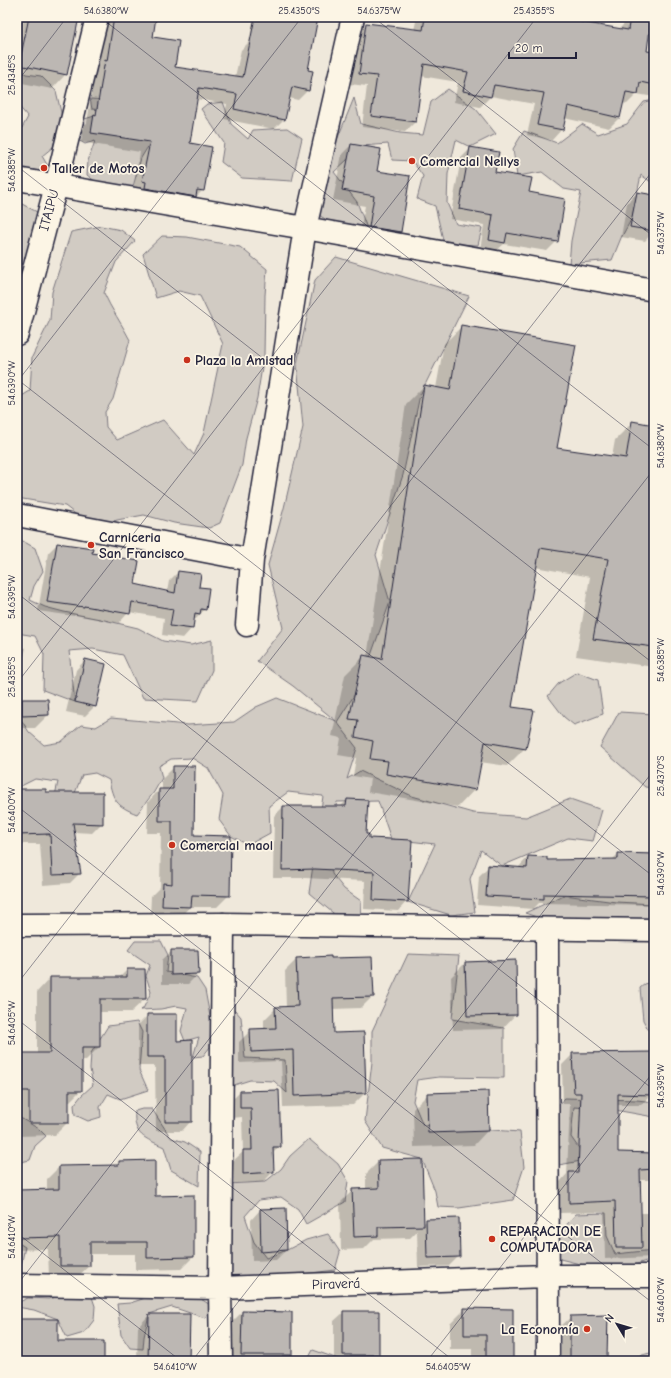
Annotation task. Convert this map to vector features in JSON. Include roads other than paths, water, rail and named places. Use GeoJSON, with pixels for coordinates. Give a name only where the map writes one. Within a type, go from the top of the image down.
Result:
{"type":"FeatureCollection","features":[{"type":"Feature","properties":{"kind":"street","name":"ITAIPU"},"geometry":{"type":"LineString","coordinates":[[17,334],[98,17]]}},
{"type":"Feature","properties":{"kind":"street"},"geometry":{"type":"LineString","coordinates":[[247,625],[252,560],[305,228],[352,17]]}},
{"type":"Feature","properties":{"kind":"street"},"geometry":{"type":"LineString","coordinates":[[17,180],[305,228],[654,290]]}},
{"type":"Feature","properties":{"kind":"street"},"geometry":{"type":"LineString","coordinates":[[17,515],[252,560]]}},
{"type":"Feature","properties":{"kind":"street"},"geometry":{"type":"LineString","coordinates":[[17,925],[223,924],[654,930]]}},
{"type":"Feature","properties":{"kind":"street"},"geometry":{"type":"LineString","coordinates":[[221,1361],[220,1288],[223,924]]}},
{"type":"Feature","properties":{"kind":"street"},"geometry":{"type":"LineString","coordinates":[[546,929],[548,1361]]}},
{"type":"Feature","properties":{"kind":"street","name":"Piraverá"},"geometry":{"type":"LineString","coordinates":[[17,1285],[220,1288],[547,1276],[654,1276]]}},
{"type":"Feature","properties":{"kind":"place","name":"Comercial Nellys"},"geometry":{"type":"Point","coordinates":[412,161]}},
{"type":"Feature","properties":{"kind":"place","name":"Taller de Motos"},"geometry":{"type":"Point","coordinates":[44,168]}},
{"type":"Feature","properties":{"kind":"place","name":"Plaza la Amistad"},"geometry":{"type":"Point","coordinates":[187,360]}},
{"type":"Feature","properties":{"kind":"place","name":"Carniceria San Francisco"},"geometry":{"type":"Point","coordinates":[91,545]}},
{"type":"Feature","properties":{"kind":"place","name":"Comercial maol"},"geometry":{"type":"Point","coordinates":[172,845]}},
{"type":"Feature","properties":{"kind":"place","name":"REPARACION DE COMPUTADORA"},"geometry":{"type":"Point","coordinates":[492,1239]}},
{"type":"Feature","properties":{"kind":"place","name":"La Economía"},"geometry":{"type":"Point","coordinates":[587,1329]}}]}
